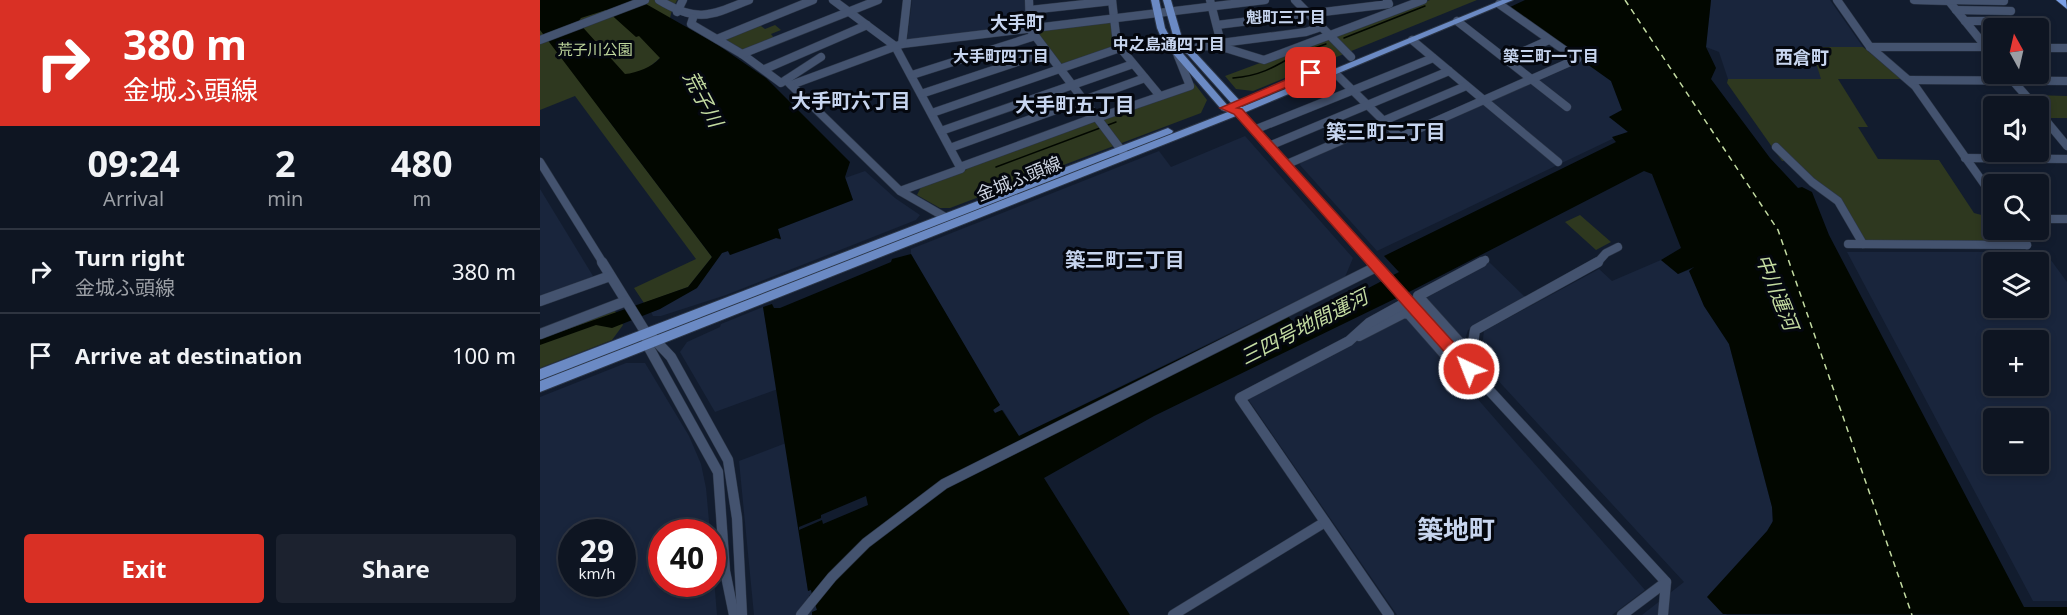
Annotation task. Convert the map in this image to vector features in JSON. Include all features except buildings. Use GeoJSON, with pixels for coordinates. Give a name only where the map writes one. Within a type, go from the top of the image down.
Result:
{"type":"FeatureCollection","features":[{"type":"Feature","properties":{"kind":"highway"},"geometry":{"type":"LineString","coordinates":[[2061,0],[2067,6]]}},
{"type":"Feature","properties":{"kind":"main road"},"geometry":{"type":"LineString","coordinates":[[1155,0],[1164,35],[1225,108]]}},
{"type":"Feature","properties":{"kind":"main road"},"geometry":{"type":"LineString","coordinates":[[1167,0],[1174,33],[1237,107]]}},
{"type":"Feature","properties":{"kind":"main road","name":"金城ふ頭線"},"geometry":{"type":"LineString","coordinates":[[540,387],[945,217],[1123,152],[1225,108],[1237,107],[1351,57],[1495,2],[1509,0]]}},
{"type":"Feature","properties":{"kind":"main road","name":"金城ふ頭線"},"geometry":{"type":"LineString","coordinates":[[540,375],[651,340],[1237,107],[1334,72],[1457,21],[1495,2]]}},
{"type":"Feature","properties":{"kind":"street"},"geometry":{"type":"LineString","coordinates":[[541,40],[645,0]]}},
{"type":"Feature","properties":{"kind":"street"},"geometry":{"type":"LineString","coordinates":[[659,0],[677,12],[693,18],[714,14],[749,0]]}},
{"type":"Feature","properties":{"kind":"street"},"geometry":{"type":"LineString","coordinates":[[677,12],[683,0]]}},
{"type":"Feature","properties":{"kind":"street"},"geometry":{"type":"LineString","coordinates":[[717,39],[813,0]]}},
{"type":"Feature","properties":{"kind":"street"},"geometry":{"type":"LineString","coordinates":[[833,0],[898,45],[960,167]]}},
{"type":"Feature","properties":{"kind":"street"},"geometry":{"type":"LineString","coordinates":[[742,54],[847,10],[878,0]]}},
{"type":"Feature","properties":{"kind":"street"},"geometry":{"type":"LineString","coordinates":[[898,45],[907,0]]}},
{"type":"Feature","properties":{"kind":"street"},"geometry":{"type":"LineString","coordinates":[[1029,0],[1030,28],[1123,152]]}},
{"type":"Feature","properties":{"kind":"street"},"geometry":{"type":"LineString","coordinates":[[1029,10],[1112,0],[1117,44],[1160,96]]}},
{"type":"Feature","properties":{"kind":"street"},"geometry":{"type":"LineString","coordinates":[[693,18],[690,24],[742,54],[781,83],[898,45],[1158,14],[1211,3],[1265,0]]}},
{"type":"Feature","properties":{"kind":"street"},"geometry":{"type":"LineString","coordinates":[[1294,0],[1351,57]]}},
{"type":"Feature","properties":{"kind":"street"},"geometry":{"type":"LineString","coordinates":[[1222,45],[1264,60],[1423,0]]}},
{"type":"Feature","properties":{"kind":"street"},"geometry":{"type":"LineString","coordinates":[[1837,0],[1870,47],[1909,80],[1983,183]]}},
{"type":"Feature","properties":{"kind":"street"},"geometry":{"type":"LineString","coordinates":[[1914,0],[2003,1],[2017,18]]}},
{"type":"Feature","properties":{"kind":"street"},"geometry":{"type":"LineString","coordinates":[[1948,0],[1983,40]]}},
{"type":"Feature","properties":{"kind":"street"},"geometry":{"type":"LineString","coordinates":[[1217,25],[1388,2],[1397,10]]}},
{"type":"Feature","properties":{"kind":"street"},"geometry":{"type":"LineString","coordinates":[[1334,72],[1400,137],[1577,59],[1495,2]]}},
{"type":"Feature","properties":{"kind":"street"},"geometry":{"type":"LineString","coordinates":[[1211,3],[1222,45]]}},
{"type":"Feature","properties":{"kind":"street"},"geometry":{"type":"LineString","coordinates":[[1956,10],[2011,11]]}},
{"type":"Feature","properties":{"kind":"street"},"geometry":{"type":"LineString","coordinates":[[1457,21],[1566,106]]}},
{"type":"Feature","properties":{"kind":"street"},"geometry":{"type":"LineString","coordinates":[[1965,21],[1983,21]]}},
{"type":"Feature","properties":{"kind":"street"},"geometry":{"type":"LineString","coordinates":[[765,69],[867,25]]}},
{"type":"Feature","properties":{"kind":"street"},"geometry":{"type":"LineString","coordinates":[[1188,50],[1202,46],[1306,32],[1321,27]]}},
{"type":"Feature","properties":{"kind":"street"},"geometry":{"type":"LineString","coordinates":[[912,75],[1035,36]]}},
{"type":"Feature","properties":{"kind":"street"},"geometry":{"type":"LineString","coordinates":[[1412,40],[1558,162]]}},
{"type":"Feature","properties":{"kind":"street"},"geometry":{"type":"LineString","coordinates":[[1506,59],[1550,40]]}},
{"type":"Feature","properties":{"kind":"street"},"geometry":{"type":"LineString","coordinates":[[1870,47],[1983,47]]}},
{"type":"Feature","properties":{"kind":"street"},"geometry":{"type":"LineString","coordinates":[[2049,47],[2067,48]]}},
{"type":"Feature","properties":{"kind":"street"},"geometry":{"type":"LineString","coordinates":[[932,113],[1120,48]]}},
{"type":"Feature","properties":{"kind":"street"},"geometry":{"type":"LineString","coordinates":[[900,191],[960,167],[1100,121],[1190,86],[1190,76],[1179,63],[1176,51]]}},
{"type":"Feature","properties":{"kind":"street"},"geometry":{"type":"LineString","coordinates":[[921,94],[1047,52]]}},
{"type":"Feature","properties":{"kind":"street"},"geometry":{"type":"LineString","coordinates":[[788,82],[821,57]]}},
{"type":"Feature","properties":{"kind":"street"},"geometry":{"type":"LineString","coordinates":[[1254,130],[1433,58]]}},
{"type":"Feature","properties":{"kind":"street"},"geometry":{"type":"LineString","coordinates":[[941,131],[1133,64]]}},
{"type":"Feature","properties":{"kind":"street"},"geometry":{"type":"LineString","coordinates":[[1269,146],[1449,71]]}},
{"type":"Feature","properties":{"kind":"street"},"geometry":{"type":"LineString","coordinates":[[950,148],[1145,78]]}},
{"type":"Feature","properties":{"kind":"street"},"geometry":{"type":"LineString","coordinates":[[1909,80],[1983,81]]}},
{"type":"Feature","properties":{"kind":"street"},"geometry":{"type":"LineString","coordinates":[[2049,81],[2067,81]]}},
{"type":"Feature","properties":{"kind":"street"},"geometry":{"type":"LineString","coordinates":[[788,82],[900,191],[945,217]]}},
{"type":"Feature","properties":{"kind":"street"},"geometry":{"type":"LineString","coordinates":[[2016,84],[2026,96]]}},
{"type":"Feature","properties":{"kind":"street"},"geometry":{"type":"LineString","coordinates":[[1285,165],[1466,86]]}},
{"type":"Feature","properties":{"kind":"street"},"geometry":{"type":"LineString","coordinates":[[1237,107],[1254,130],[1407,302],[1665,582],[1663,615]]}},
{"type":"Feature","properties":{"kind":"street"},"geometry":{"type":"LineString","coordinates":[[2049,124],[2067,146]]}},
{"type":"Feature","properties":{"kind":"street"},"geometry":{"type":"LineString","coordinates":[[1776,147],[1812,182],[1838,201],[1863,244]]}},
{"type":"Feature","properties":{"kind":"street"},"geometry":{"type":"LineString","coordinates":[[1965,158],[2067,159]]}},
{"type":"Feature","properties":{"kind":"street"},"geometry":{"type":"LineString","coordinates":[[540,162],[651,340],[718,472],[725,571],[734,615]]}},
{"type":"Feature","properties":{"kind":"street"},"geometry":{"type":"LineString","coordinates":[[2049,219],[2067,219]]}},
{"type":"Feature","properties":{"kind":"street"},"geometry":{"type":"LineString","coordinates":[[1848,244],[2027,244],[2024,240]]}},
{"type":"Feature","properties":{"kind":"street"},"geometry":{"type":"LineString","coordinates":[[1469,369],[1475,330],[1595,265],[1606,253],[1618,247]]}},
{"type":"Feature","properties":{"kind":"street"},"geometry":{"type":"LineString","coordinates":[[1471,355],[1418,296],[1485,260]]}},
{"type":"Feature","properties":{"kind":"street"},"geometry":{"type":"LineString","coordinates":[[801,615],[844,563],[873,536],[944,484],[1376,267]]}},
{"type":"Feature","properties":{"kind":"street"},"geometry":{"type":"LineString","coordinates":[[540,301],[610,276]]}},
{"type":"Feature","properties":{"kind":"street"},"geometry":{"type":"LineString","coordinates":[[1349,341],[1369,323],[1407,302]]}},
{"type":"Feature","properties":{"kind":"street"},"geometry":{"type":"LineString","coordinates":[[540,334],[628,304]]}},
{"type":"Feature","properties":{"kind":"street"},"geometry":{"type":"LineString","coordinates":[[1389,615],[1240,398],[1404,314],[1409,315],[1468,381],[1480,382]]}},
{"type":"Feature","properties":{"kind":"street"},"geometry":{"type":"LineString","coordinates":[[651,340],[671,357],[728,460],[733,478],[741,566],[742,615]]}},
{"type":"Feature","properties":{"kind":"street"},"geometry":{"type":"LineString","coordinates":[[1173,615],[1325,522]]}},
{"type":"Feature","properties":{"kind":"street"},"geometry":{"type":"LineString","coordinates":[[1622,615],[1665,582]]}},
{"type":"Feature","properties":{"kind":"shaded area"},"geometry":{"type":"Polygon","coordinates":[[[912,0],[1025,0],[1025,26],[907,40],[912,0]]]}},
{"type":"Feature","properties":{"kind":"shaded area"},"geometry":{"type":"Polygon","coordinates":[[[1711,0],[1830,0],[1863,47],[1811,47],[1822,79],[1728,79],[1719,52],[1706,47],[1711,0]]]}},
{"type":"Feature","properties":{"kind":"shaded area"},"geometry":{"type":"Polygon","coordinates":[[[1583,61],[1611,81],[1622,110],[1609,117],[1629,131],[1377,251],[1300,165],[1301,161],[1382,127],[1399,141],[1583,61]]]}},
{"type":"Feature","properties":{"kind":"shaded area"},"geometry":{"type":"Polygon","coordinates":[[[1245,136],[1353,258],[1345,277],[1019,436],[1003,410],[995,413],[993,409],[999,406],[911,254],[911,249],[1159,151],[1171,167],[1245,136]]]}},
{"type":"Feature","properties":{"kind":"shaded area"},"geometry":{"type":"Polygon","coordinates":[[[865,171],[895,198],[920,215],[916,220],[726,295],[661,316],[653,316],[651,312],[660,309],[708,271],[722,253],[728,251],[730,255],[776,238],[781,240],[778,229],[853,200],[845,178],[865,171]]]}},
{"type":"Feature","properties":{"kind":"shaded area"},"geometry":{"type":"Polygon","coordinates":[[[540,189],[593,276],[591,279],[540,298],[540,189]]]}},
{"type":"Feature","properties":{"kind":"shaded area"},"geometry":{"type":"Polygon","coordinates":[[[1847,252],[1983,252],[1983,318],[2049,318],[2049,257],[2067,282],[2067,601],[2033,601],[1847,252]]]}},
{"type":"Feature","properties":{"kind":"shaded area"},"geometry":{"type":"Polygon","coordinates":[[[1661,260],[1678,274],[1694,268],[1690,271],[1704,306],[1729,344],[1772,507],[1772,524],[1725,613],[1727,615],[1642,615],[1684,582],[1480,361],[1484,331],[1599,269],[1612,281],[1661,260]]]}},
{"type":"Feature","properties":{"kind":"shaded area"},"geometry":{"type":"Polygon","coordinates":[[[1489,262],[1526,298],[1468,330],[1464,343],[1422,297],[1489,262]]]}},
{"type":"Feature","properties":{"kind":"shaded area"},"geometry":{"type":"Polygon","coordinates":[[[763,307],[778,389],[715,412],[680,352],[687,342],[720,327],[721,324],[763,307]]]}},
{"type":"Feature","properties":{"kind":"shaded area"},"geometry":{"type":"Polygon","coordinates":[[[1405,316],[1645,590],[1612,615],[1397,615],[1248,399],[1405,316]]]}},
{"type":"Feature","properties":{"kind":"shaded area"},"geometry":{"type":"Polygon","coordinates":[[[626,363],[645,363],[689,436],[701,464],[709,519],[648,519],[648,597],[716,597],[717,615],[540,615],[540,397],[626,363]]]}},
{"type":"Feature","properties":{"kind":"shaded area"},"geometry":{"type":"Polygon","coordinates":[[[786,443],[808,590],[811,590],[817,610],[812,612],[812,615],[754,615],[739,461],[786,443]]]}},
{"type":"Feature","properties":{"kind":"green space","name":"荒子川公園"},"geometry":{"type":"Polygon","coordinates":[[[540,0],[677,0],[672,10],[660,58],[600,109],[712,257],[688,287],[644,303],[634,288],[696,259],[575,96],[540,110],[540,0]]]}},
{"type":"Feature","properties":{"kind":"green space"},"geometry":{"type":"Polygon","coordinates":[[[1430,0],[1477,0],[1253,91],[1236,89],[1225,76],[1430,0]]]}},
{"type":"Feature","properties":{"kind":"green space"},"geometry":{"type":"Polygon","coordinates":[[[1112,22],[1114,48],[1062,65],[1036,31],[1112,22]]]}},
{"type":"Feature","properties":{"kind":"green space"},"geometry":{"type":"Polygon","coordinates":[[[758,24],[765,29],[775,25],[781,30],[771,34],[774,38],[743,52],[724,38],[758,24]]]}},
{"type":"Feature","properties":{"kind":"green space"},"geometry":{"type":"Polygon","coordinates":[[[1811,47],[1863,47],[1901,79],[1838,79],[1868,127],[1858,127],[1878,159],[1939,160],[1974,213],[1983,215],[1983,240],[2014,240],[2016,242],[1866,242],[1843,202],[1789,161],[1782,161],[1727,83],[1728,79],[1821,79],[1811,47]]]}},
{"type":"Feature","properties":{"kind":"green space"},"geometry":{"type":"Polygon","coordinates":[[[1194,83],[1207,100],[1201,113],[950,208],[940,208],[917,195],[921,187],[966,170],[969,165],[1192,87],[1194,83]]]}},
{"type":"Feature","properties":{"kind":"green space"},"geometry":{"type":"Polygon","coordinates":[[[2031,95],[2067,96],[2067,118],[2049,118],[2049,96],[2031,95]]]}},
{"type":"Feature","properties":{"kind":"green space"},"geometry":{"type":"Polygon","coordinates":[[[1580,215],[1611,242],[1596,250],[1565,222],[1580,215]]]}},
{"type":"Feature","properties":{"kind":"green space"},"geometry":{"type":"Polygon","coordinates":[[[614,309],[623,325],[612,340],[540,368],[540,338],[614,309]]]}},
{"type":"Feature","properties":{"kind":"water","name":"荒子川"},"geometry":{"type":"Polygon","coordinates":[[[540,0],[639,0],[718,45],[766,78],[850,162],[845,177],[853,200],[778,229],[781,239],[776,238],[730,255],[728,251],[722,253],[697,288],[660,309],[612,328],[596,325],[540,345],[540,339],[688,287],[712,257],[540,30],[540,0]],[[606,10],[581,18],[578,22],[625,74],[644,69],[660,58],[639,36],[636,37],[606,10]]]}},
{"type":"Feature","properties":{"kind":"water"},"geometry":{"type":"Polygon","coordinates":[[[1525,0],[1711,0],[1706,47],[1716,68],[1711,79],[1770,158],[1798,188],[1802,187],[1812,192],[1829,235],[2024,607],[2067,607],[2067,615],[1723,614],[1707,597],[1767,531],[1773,521],[1772,507],[1729,344],[1704,306],[1689,271],[1694,267],[1678,274],[1661,260],[1681,248],[1652,174],[1644,171],[1411,291],[1154,416],[1044,478],[1130,615],[812,615],[812,612],[817,610],[815,604],[811,606],[809,596],[812,594],[811,590],[808,591],[763,307],[772,304],[774,308],[780,308],[891,262],[892,259],[911,254],[1000,405],[993,410],[995,413],[1002,410],[1019,436],[1282,309],[1296,326],[1399,272],[1384,256],[1616,142],[1612,137],[1628,132],[1609,117],[1622,110],[1611,81],[1508,8],[1525,0]]]}},
{"type":"Feature","properties":{"kind":"pier"},"geometry":{"type":"Polygon","coordinates":[[[866,496],[868,505],[823,524],[822,520],[799,530],[799,527],[821,518],[821,515],[866,496]]]}},
{"type":"Feature","properties":{"kind":"waterway"},"geometry":{"type":"LineString","coordinates":[[1344,38],[1425,6]]}},
{"type":"Feature","properties":{"kind":"waterway"},"geometry":{"type":"LineString","coordinates":[[1233,78],[1266,71],[1299,53],[1326,44]]}},
{"type":"Feature","properties":{"kind":"waterway"},"geometry":{"type":"LineString","coordinates":[[996,167],[1116,122]]}},
{"type":"Feature","properties":{"kind":"ferry route"},"geometry":{"type":"LineString","coordinates":[[1625,0],[1778,230],[1912,615]]}},
{"type":"Feature","properties":{"kind":"district","name":"魁町三丁目"},"geometry":{"type":"Point","coordinates":[1286,17]}},
{"type":"Feature","properties":{"kind":"district","name":"大手町"},"geometry":{"type":"Point","coordinates":[1017,23]}},
{"type":"Feature","properties":{"kind":"district","name":"中之島通四丁目"},"geometry":{"type":"Point","coordinates":[1169,44]}},
{"type":"Feature","properties":{"kind":"district","name":"大手町四丁目"},"geometry":{"type":"Point","coordinates":[1001,56]}},
{"type":"Feature","properties":{"kind":"district","name":"築三町一丁目"},"geometry":{"type":"Point","coordinates":[1551,56]}},
{"type":"Feature","properties":{"kind":"district","name":"西倉町"},"geometry":{"type":"Point","coordinates":[1802,58]}},
{"type":"Feature","properties":{"kind":"district","name":"大手町六丁目"},"geometry":{"type":"Point","coordinates":[851,101]}},
{"type":"Feature","properties":{"kind":"district","name":"大手町五丁目"},"geometry":{"type":"Point","coordinates":[1075,105]}},
{"type":"Feature","properties":{"kind":"district","name":"築三町二丁目"},"geometry":{"type":"Point","coordinates":[1386,132]}},
{"type":"Feature","properties":{"kind":"district","name":"築三町三丁目"},"geometry":{"type":"Point","coordinates":[1125,260]}},
{"type":"Feature","properties":{"kind":"district","name":"築地町"},"geometry":{"type":"Point","coordinates":[1456,530]}},
{"type":"Feature","properties":{"kind":"route"},"geometry":{"type":"LineString","coordinates":[[1311,73],[1225,108],[1238,112],[1469,369]]}},
{"type":"Feature","properties":{"kind":"water label","name":"中川運河"},"geometry":{"type":"Point","coordinates":[1777,292]}},
{"type":"Feature","properties":{"kind":"water label","name":"三四号地間運河"},"geometry":{"type":"Point","coordinates":[1304,327]}}]}
